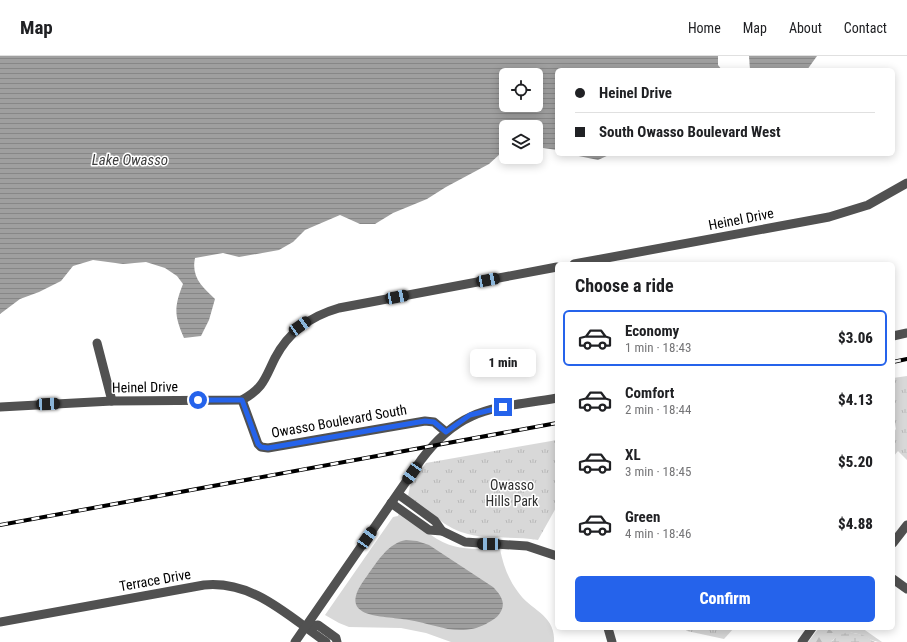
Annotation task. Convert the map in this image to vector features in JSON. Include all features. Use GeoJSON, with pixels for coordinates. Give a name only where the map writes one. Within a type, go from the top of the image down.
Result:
{"type":"FeatureCollection","features":[{"type":"Feature","properties":{"kind":"street","name":"Heinel Drive"},"geometry":{"type":"LineString","coordinates":[[597,262],[620,260],[836,215],[868,205],[907,183]]}},
{"type":"Feature","properties":{"kind":"street"},"geometry":{"type":"LineString","coordinates":[[242,400],[260,387],[282,347],[291,335],[300,326],[324,312],[338,308],[555,267]]}},
{"type":"Feature","properties":{"kind":"street"},"geometry":{"type":"LineString","coordinates":[[895,336],[907,333]]}},
{"type":"Feature","properties":{"kind":"street"},"geometry":{"type":"LineString","coordinates":[[97,343],[112,401]]}},
{"type":"Feature","properties":{"kind":"street"},"geometry":{"type":"LineString","coordinates":[[295,642],[430,448],[446,432],[461,420],[477,413],[555,398]]}},
{"type":"Feature","properties":{"kind":"street","name":"Heinel Drive"},"geometry":{"type":"LineString","coordinates":[[0,406],[112,401],[242,400]]}},
{"type":"Feature","properties":{"kind":"street","name":"Owasso Boulevard South"},"geometry":{"type":"LineString","coordinates":[[242,400],[258,444],[261,447],[268,448],[425,421],[434,422],[446,432]]}},
{"type":"Feature","properties":{"kind":"street"},"geometry":{"type":"LineString","coordinates":[[398,494],[435,521],[442,531]]}},
{"type":"Feature","properties":{"kind":"street"},"geometry":{"type":"LineString","coordinates":[[391,503],[429,530],[442,531],[465,542],[527,546],[555,555]]}},
{"type":"Feature","properties":{"kind":"street"},"geometry":{"type":"LineString","coordinates":[[895,540],[907,525]]}},
{"type":"Feature","properties":{"kind":"street"},"geometry":{"type":"LineString","coordinates":[[895,580],[907,589]]}},
{"type":"Feature","properties":{"kind":"street","name":"Terrace Drive"},"geometry":{"type":"LineString","coordinates":[[0,622],[216,584],[228,584],[250,590],[306,626],[326,642]]}},
{"type":"Feature","properties":{"kind":"street"},"geometry":{"type":"LineString","coordinates":[[306,626],[318,625],[336,638],[337,642]]}},
{"type":"Feature","properties":{"kind":"street"},"geometry":{"type":"LineString","coordinates":[[609,630],[612,642]]}},
{"type":"Feature","properties":{"kind":"street"},"geometry":{"type":"LineString","coordinates":[[802,642],[811,630]]}},
{"type":"Feature","properties":{"kind":"green space"},"geometry":{"type":"Polygon","coordinates":[[[907,376],[907,460],[898,451],[895,455],[895,378],[907,376]]]}},
{"type":"Feature","properties":{"kind":"green space","name":"Owasso Hills Park"},"geometry":{"type":"Polygon","coordinates":[[[555,440],[555,510],[538,540],[470,535],[461,532],[441,521],[412,501],[408,496],[410,486],[426,463],[555,440]]]}},
{"type":"Feature","properties":{"kind":"green space"},"geometry":{"type":"Polygon","coordinates":[[[399,513],[437,539],[452,546],[500,549],[504,566],[511,582],[523,598],[547,619],[554,633],[554,642],[451,642],[426,633],[401,628],[349,627],[325,615],[393,517],[398,516],[399,513]]]}},
{"type":"Feature","properties":{"kind":"green space"},"geometry":{"type":"Polygon","coordinates":[[[686,630],[732,630],[724,639],[686,630]]]}},
{"type":"Feature","properties":{"kind":"green space"},"geometry":{"type":"Polygon","coordinates":[[[817,630],[831,630],[832,632],[833,638],[831,642],[808,642],[817,630]]]}},
{"type":"Feature","properties":{"kind":"green space"},"geometry":{"type":"Polygon","coordinates":[[[830,630],[865,630],[882,642],[872,640],[858,634],[848,633],[839,636],[831,642],[833,634],[830,630]]]}},
{"type":"Feature","properties":{"kind":"green space"},"geometry":{"type":"Polygon","coordinates":[[[848,632],[863,635],[875,642],[831,642],[837,636],[848,632]]]}},
{"type":"Feature","properties":{"kind":"water","name":"Lake Owasso"},"geometry":{"type":"Polygon","coordinates":[[[0,56],[718,56],[718,65],[720,68],[555,68],[555,150],[543,148],[543,120],[499,120],[499,155],[489,164],[427,199],[393,213],[375,224],[360,224],[340,215],[305,230],[293,242],[279,250],[239,257],[223,253],[195,258],[194,265],[196,276],[202,286],[215,299],[209,320],[201,336],[184,338],[178,323],[176,311],[183,284],[177,276],[165,268],[146,262],[123,264],[93,260],[73,266],[61,281],[39,292],[20,299],[0,314],[0,56]]]}},
{"type":"Feature","properties":{"kind":"water"},"geometry":{"type":"Polygon","coordinates":[[[749,56],[817,56],[808,68],[750,68],[749,56]]]}},
{"type":"Feature","properties":{"kind":"water"},"geometry":{"type":"Polygon","coordinates":[[[579,156],[607,156],[598,160],[579,156]]]}},
{"type":"Feature","properties":{"kind":"water"},"geometry":{"type":"Polygon","coordinates":[[[406,540],[417,541],[429,545],[493,587],[503,602],[499,615],[486,624],[476,628],[456,630],[365,613],[358,608],[355,601],[358,590],[367,576],[388,549],[406,540]]]}},
{"type":"Feature","properties":{"kind":"railway"},"geometry":{"type":"LineString","coordinates":[[895,362],[907,359]]}},
{"type":"Feature","properties":{"kind":"railway"},"geometry":{"type":"LineString","coordinates":[[0,525],[555,423]]}},
{"type":"Feature","properties":{"kind":"route"},"geometry":{"type":"LineString","coordinates":[[198,400],[242,400],[258,444],[261,447],[268,448],[425,421],[434,422],[446,432],[459,421],[470,415],[503,407]]}}]}
